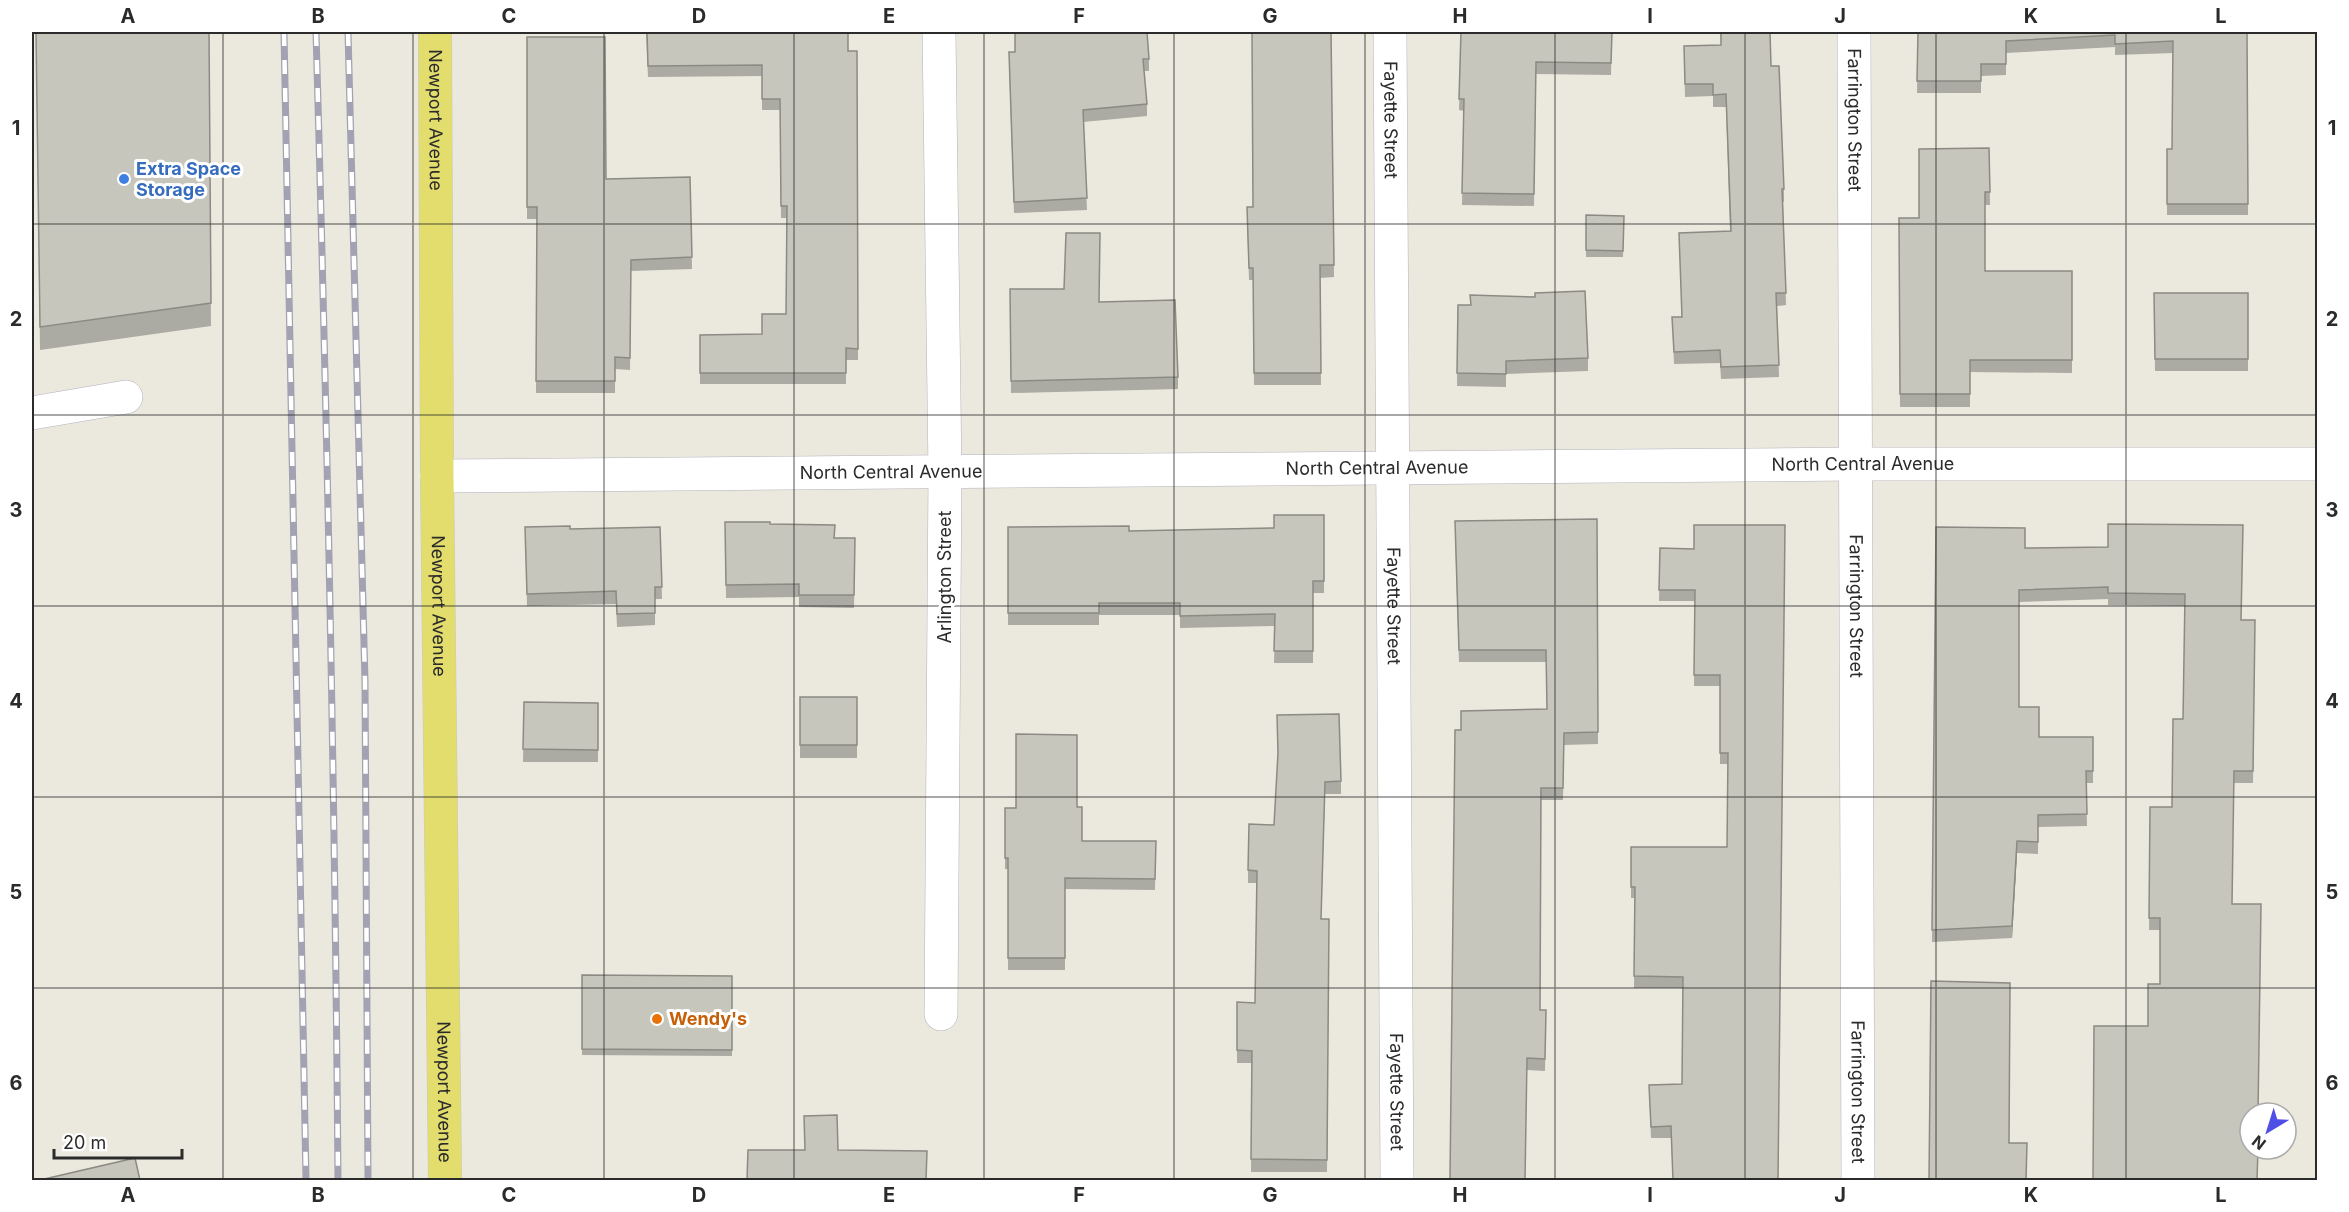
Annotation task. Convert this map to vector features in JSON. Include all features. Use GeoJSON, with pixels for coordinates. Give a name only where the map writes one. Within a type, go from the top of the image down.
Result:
{"type":"FeatureCollection","features":[{"type":"Feature","properties":{"kind":"main road","name":"Newport Avenue"},"geometry":{"type":"LineString","coordinates":[[435,32],[437,476],[445,1180]]}},
{"type":"Feature","properties":{"kind":"street","name":"Arlington Street"},"geometry":{"type":"LineString","coordinates":[[939,32],[945,472],[941,1014]]}},
{"type":"Feature","properties":{"kind":"street","name":"Fayette Street"},"geometry":{"type":"LineString","coordinates":[[1390,32],[1397,1180]]}},
{"type":"Feature","properties":{"kind":"street","name":"Farrington Street"},"geometry":{"type":"LineString","coordinates":[[1854,32],[1858,1180]]}},
{"type":"Feature","properties":{"kind":"street"},"geometry":{"type":"LineString","coordinates":[[32,412],[126,397]]}},
{"type":"Feature","properties":{"kind":"street","name":"North Central Avenue"},"geometry":{"type":"LineString","coordinates":[[437,476],[1856,464],[2318,464]]}},
{"type":"Feature","properties":{"kind":"building","name":"Extra Space Storage"},"geometry":{"type":"Polygon","coordinates":[[[36,32],[209,32],[211,303],[40,327],[36,32]]]}},
{"type":"Feature","properties":{"kind":"building"},"geometry":{"type":"Polygon","coordinates":[[[647,32],[848,32],[848,51],[857,51],[858,349],[846,348],[846,373],[700,373],[700,335],[762,334],[762,314],[786,314],[787,206],[781,206],[780,99],[762,99],[762,65],[648,66],[647,32]]]}},
{"type":"Feature","properties":{"kind":"building"},"geometry":{"type":"Polygon","coordinates":[[[1015,32],[1147,32],[1149,59],[1143,59],[1147,104],[1083,110],[1087,198],[1014,202],[1009,52],[1015,52],[1015,32]]]}},
{"type":"Feature","properties":{"kind":"building"},"geometry":{"type":"Polygon","coordinates":[[[1252,32],[1331,32],[1334,265],[1320,265],[1321,373],[1254,373],[1253,268],[1249,268],[1247,207],[1253,207],[1252,32]]]}},
{"type":"Feature","properties":{"kind":"building"},"geometry":{"type":"Polygon","coordinates":[[[1461,32],[1612,32],[1611,63],[1536,62],[1534,194],[1462,193],[1464,99],[1459,99],[1461,32]]]}},
{"type":"Feature","properties":{"kind":"building"},"geometry":{"type":"Polygon","coordinates":[[[1721,32],[1770,32],[1771,66],[1779,66],[1786,293],[1776,293],[1779,365],[1721,367],[1720,350],[1674,352],[1672,317],[1682,317],[1679,233],[1731,231],[1726,94],[1713,95],[1713,84],[1685,84],[1684,46],[1721,45],[1721,32]]]}},
{"type":"Feature","properties":{"kind":"building"},"geometry":{"type":"Polygon","coordinates":[[[1918,32],[2247,32],[2248,204],[2167,204],[2167,149],[2172,149],[2173,41],[2115,44],[2115,35],[2006,41],[2006,64],[1981,64],[1981,81],[1917,81],[1918,32]]]}},
{"type":"Feature","properties":{"kind":"building"},"geometry":{"type":"Polygon","coordinates":[[[527,37],[605,37],[606,179],[690,177],[692,257],[631,260],[630,358],[615,357],[615,381],[536,381],[537,207],[527,207],[527,37]]]}},
{"type":"Feature","properties":{"kind":"building"},"geometry":{"type":"Polygon","coordinates":[[[1989,148],[1990,192],[1985,192],[1985,271],[2072,271],[2072,360],[1970,360],[1970,394],[1900,394],[1899,218],[1919,218],[1919,149],[1989,148]]]}},
{"type":"Feature","properties":{"kind":"building"},"geometry":{"type":"Polygon","coordinates":[[[1586,215],[1624,216],[1623,251],[1586,250],[1586,215]]]}},
{"type":"Feature","properties":{"kind":"building"},"geometry":{"type":"Polygon","coordinates":[[[1066,233],[1100,233],[1099,302],[1175,300],[1178,377],[1011,381],[1010,289],[1064,289],[1066,233]]]}},
{"type":"Feature","properties":{"kind":"building"},"geometry":{"type":"Polygon","coordinates":[[[1585,291],[1588,358],[1506,361],[1506,374],[1457,373],[1458,305],[1471,305],[1470,295],[1535,297],[1535,293],[1585,291]]]}},
{"type":"Feature","properties":{"kind":"building"},"geometry":{"type":"Polygon","coordinates":[[[2154,293],[2248,293],[2248,359],[2155,359],[2154,293]]]}},
{"type":"Feature","properties":{"kind":"building"},"geometry":{"type":"Polygon","coordinates":[[[1274,515],[1324,515],[1324,581],[1313,581],[1313,651],[1274,651],[1275,614],[1180,616],[1180,603],[1099,603],[1099,613],[1008,613],[1008,527],[1129,526],[1129,531],[1274,528],[1274,515]]]}},
{"type":"Feature","properties":{"kind":"building"},"geometry":{"type":"Polygon","coordinates":[[[1597,519],[1598,732],[1564,733],[1563,788],[1541,788],[1540,1010],[1546,1010],[1545,1059],[1527,1058],[1525,1180],[1450,1180],[1455,730],[1461,730],[1461,711],[1547,709],[1546,650],[1459,650],[1455,521],[1597,519]]]}},
{"type":"Feature","properties":{"kind":"building"},"geometry":{"type":"Polygon","coordinates":[[[725,522],[835,525],[834,538],[855,538],[854,595],[799,595],[799,584],[726,585],[725,522]]]}},
{"type":"Feature","properties":{"kind":"building"},"geometry":{"type":"Polygon","coordinates":[[[2108,524],[2243,525],[2241,620],[2255,620],[2253,771],[2234,771],[2232,904],[2261,904],[2258,1101],[2238,1101],[2238,1161],[2258,1161],[2257,1180],[2093,1180],[2094,1026],[2148,1026],[2148,984],[2160,984],[2160,918],[2149,918],[2150,807],[2172,807],[2173,719],[2183,719],[2185,594],[2108,593],[2108,587],[2019,590],[2019,707],[2039,707],[2039,737],[2093,737],[2093,771],[2086,771],[2087,814],[2038,815],[2038,842],[2017,841],[2012,926],[1932,930],[1936,527],[2025,528],[2025,548],[2108,547],[2108,524]]]}},
{"type":"Feature","properties":{"kind":"building"},"geometry":{"type":"Polygon","coordinates":[[[1694,525],[1785,525],[1778,1180],[1673,1180],[1671,1126],[1651,1127],[1649,1085],[1682,1084],[1683,977],[1634,976],[1635,887],[1631,887],[1631,847],[1727,847],[1728,753],[1720,753],[1720,675],[1694,675],[1695,590],[1659,590],[1660,548],[1694,549],[1694,525]]]}},
{"type":"Feature","properties":{"kind":"building"},"geometry":{"type":"Polygon","coordinates":[[[570,526],[570,529],[660,527],[662,587],[655,587],[655,613],[617,614],[616,591],[527,594],[525,527],[570,526]]]}},
{"type":"Feature","properties":{"kind":"building"},"geometry":{"type":"Polygon","coordinates":[[[800,697],[857,697],[857,745],[800,745],[800,697]]]}},
{"type":"Feature","properties":{"kind":"building"},"geometry":{"type":"Polygon","coordinates":[[[524,702],[598,703],[598,750],[523,749],[524,702]]]}},
{"type":"Feature","properties":{"kind":"building"},"geometry":{"type":"Polygon","coordinates":[[[1339,714],[1341,781],[1325,782],[1321,919],[1329,919],[1327,1160],[1251,1159],[1252,1051],[1237,1050],[1237,1002],[1255,1003],[1257,871],[1248,870],[1249,824],[1274,825],[1278,753],[1277,715],[1339,714]]]}},
{"type":"Feature","properties":{"kind":"building"},"geometry":{"type":"Polygon","coordinates":[[[1016,734],[1077,735],[1077,807],[1082,807],[1082,841],[1156,841],[1155,879],[1065,878],[1065,958],[1008,958],[1008,858],[1005,858],[1005,808],[1016,808],[1016,734]]]}},
{"type":"Feature","properties":{"kind":"building","name":"Wendy's"},"geometry":{"type":"Polygon","coordinates":[[[582,975],[732,976],[732,1050],[582,1049],[582,975]]]}},
{"type":"Feature","properties":{"kind":"building"},"geometry":{"type":"Polygon","coordinates":[[[1931,981],[2010,983],[2009,1143],[2027,1143],[2026,1180],[1929,1180],[1931,981]]]}},
{"type":"Feature","properties":{"kind":"building"},"geometry":{"type":"Polygon","coordinates":[[[837,1115],[838,1150],[927,1151],[926,1180],[747,1180],[748,1150],[805,1150],[804,1116],[837,1115]]]}},
{"type":"Feature","properties":{"kind":"building"},"geometry":{"type":"Polygon","coordinates":[[[135,1158],[140,1180],[40,1180],[135,1158]]]}},
{"type":"Feature","properties":{"kind":"railway"},"geometry":{"type":"LineString","coordinates":[[284,32],[306,1180]]}},
{"type":"Feature","properties":{"kind":"railway"},"geometry":{"type":"LineString","coordinates":[[316,32],[330,606],[338,1180]]}},
{"type":"Feature","properties":{"kind":"railway"},"geometry":{"type":"LineString","coordinates":[[348,32],[365,682],[368,1180]]}},
{"type":"Feature","properties":{"kind":"place","name":"Extra Space Storage"},"geometry":{"type":"Point","coordinates":[124,179]}},
{"type":"Feature","properties":{"kind":"place","name":"Wendy's"},"geometry":{"type":"Point","coordinates":[657,1019]}}]}
